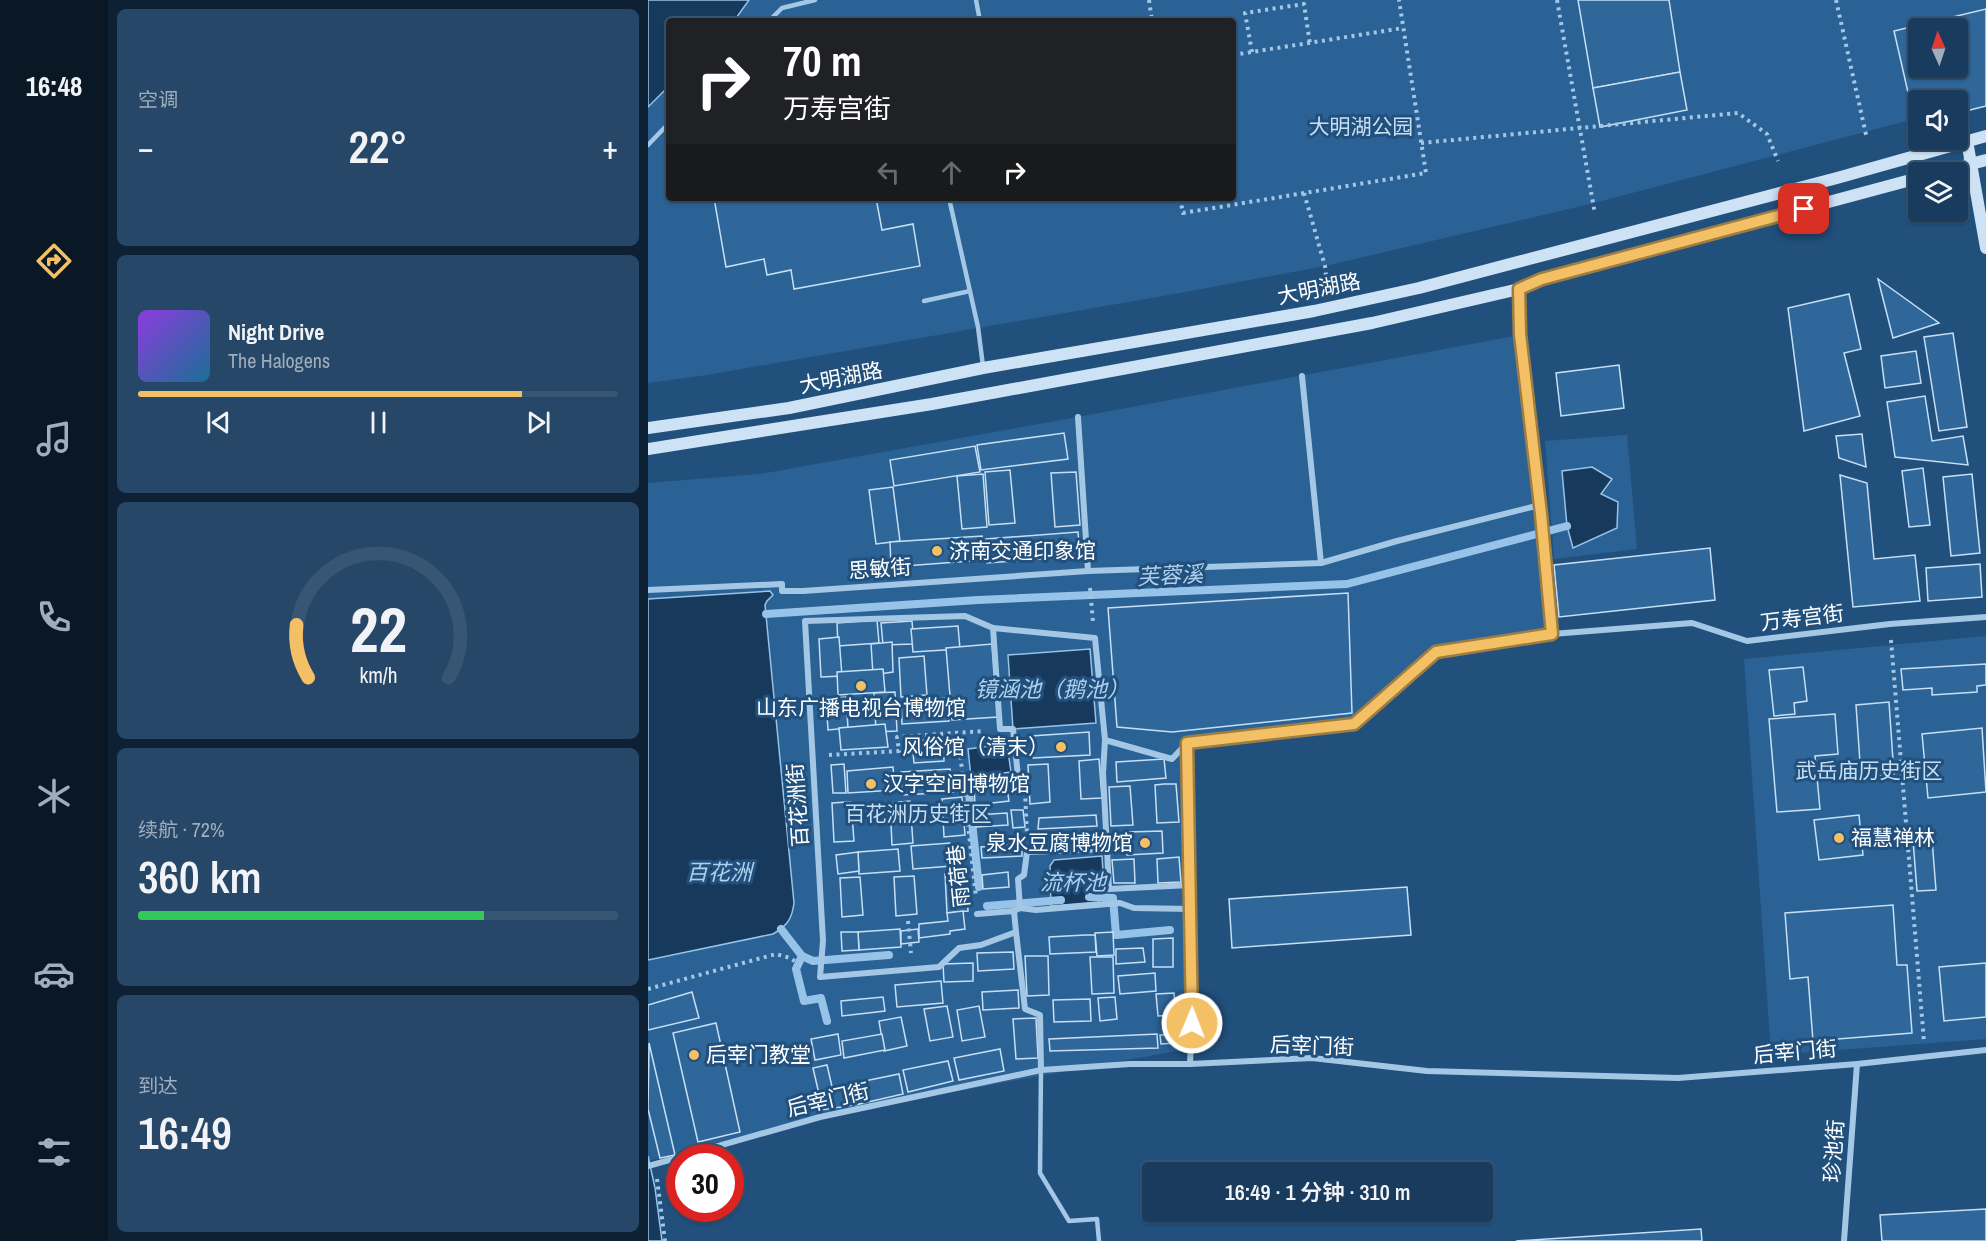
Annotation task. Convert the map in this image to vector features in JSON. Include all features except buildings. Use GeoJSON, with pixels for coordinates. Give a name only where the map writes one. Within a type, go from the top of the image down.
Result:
{"type":"FeatureCollection","features":[{"type":"Feature","properties":{"kind":"main road","name":"大明湖路"},"geometry":{"type":"LineString","coordinates":[[1968,141],[1986,136]]}},
{"type":"Feature","properties":{"kind":"main road"},"geometry":{"type":"LineString","coordinates":[[1968,147],[1986,248]]}},
{"type":"Feature","properties":{"kind":"main road","name":"大明湖路"},"geometry":{"type":"LineString","coordinates":[[648,428],[789,408],[983,368],[1329,308],[1419,288],[1935,150]]}},
{"type":"Feature","properties":{"kind":"main road"},"geometry":{"type":"LineString","coordinates":[[1968,165],[1986,160]]}},
{"type":"Feature","properties":{"kind":"main road","name":"大明湖路"},"geometry":{"type":"LineString","coordinates":[[648,449],[976,396],[1372,323],[1519,289],[1542,279],[1908,181]]}},
{"type":"Feature","properties":{"kind":"street"},"geometry":{"type":"LineString","coordinates":[[1519,289],[1520,334],[1552,634]]}},
{"type":"Feature","properties":{"kind":"street"},"geometry":{"type":"LineString","coordinates":[[1302,376],[1321,563]]}},
{"type":"Feature","properties":{"kind":"street"},"geometry":{"type":"LineString","coordinates":[[1078,417],[1088,571]]}},
{"type":"Feature","properties":{"kind":"street","name":"思敏街"},"geometry":{"type":"LineString","coordinates":[[648,590],[782,584],[782,591],[803,591],[1088,571],[1321,563],[1397,541],[1540,506]]}},
{"type":"Feature","properties":{"kind":"street","name":"百花洲街"},"geometry":{"type":"LineString","coordinates":[[820,976],[823,941],[805,621],[965,616],[993,628]]}},
{"type":"Feature","properties":{"kind":"street","name":"万寿宫街"},"geometry":{"type":"LineString","coordinates":[[1187,743],[1354,724],[1436,652],[1552,634],[1692,623],[1747,641],[1890,624],[1986,618]]}},
{"type":"Feature","properties":{"kind":"street"},"geometry":{"type":"LineString","coordinates":[[1018,776],[1013,729],[1000,729],[993,628],[1095,638],[1105,740],[1103,773],[1109,889],[1190,885]]}},
{"type":"Feature","properties":{"kind":"street"},"geometry":{"type":"LineString","coordinates":[[1105,740],[1172,759],[1187,743]]}},
{"type":"Feature","properties":{"kind":"street"},"geometry":{"type":"LineString","coordinates":[[1187,743],[1193,1003],[1190,1064]]}},
{"type":"Feature","properties":{"kind":"street"},"geometry":{"type":"LineString","coordinates":[[1041,1070],[1040,1015],[1025,1009],[1016,932],[1018,879],[1024,875],[1027,852],[1107,849]]}},
{"type":"Feature","properties":{"kind":"street"},"geometry":{"type":"LineString","coordinates":[[1116,904],[1119,889]]}},
{"type":"Feature","properties":{"kind":"street"},"geometry":{"type":"LineString","coordinates":[[977,914],[1116,904],[1134,908],[1191,909]]}},
{"type":"Feature","properties":{"kind":"street"},"geometry":{"type":"LineString","coordinates":[[820,976],[939,967],[959,948],[981,945],[1016,932]]}},
{"type":"Feature","properties":{"kind":"street","name":"后宰门街"},"geometry":{"type":"LineString","coordinates":[[651,1165],[820,1117],[1041,1070],[1130,1064],[1190,1064],[1312,1058],[1427,1071],[1678,1078],[1857,1064],[1986,1050]]}},
{"type":"Feature","properties":{"kind":"street","name":"珍池街"},"geometry":{"type":"LineString","coordinates":[[1844,1241],[1857,1064]]}},
{"type":"Feature","properties":{"kind":"lane"},"geometry":{"type":"LineString","coordinates":[[772,18],[782,8],[816,0]]}},
{"type":"Feature","properties":{"kind":"lane"},"geometry":{"type":"LineString","coordinates":[[976,0],[980,18]]}},
{"type":"Feature","properties":{"kind":"lane"},"geometry":{"type":"LineString","coordinates":[[648,145],[666,126]]}},
{"type":"Feature","properties":{"kind":"lane"},"geometry":{"type":"LineString","coordinates":[[950,201],[978,327],[983,368]]}},
{"type":"Feature","properties":{"kind":"lane"},"geometry":{"type":"LineString","coordinates":[[924,301],[970,291]]}},
{"type":"Feature","properties":{"kind":"lane"},"geometry":{"type":"LineString","coordinates":[[1041,1070],[1040,1173],[1070,1221],[1097,1219],[1099,1241]]}},
{"type":"Feature","properties":{"kind":"path"},"geometry":{"type":"LineString","coordinates":[[1149,0],[1152,18]]}},
{"type":"Feature","properties":{"kind":"path"},"geometry":{"type":"LineString","coordinates":[[1286,0],[1287,7]]}},
{"type":"Feature","properties":{"kind":"path"},"geometry":{"type":"LineString","coordinates":[[1181,201],[1183,213],[1426,173],[1399,0]]}},
{"type":"Feature","properties":{"kind":"path"},"geometry":{"type":"LineString","coordinates":[[1557,0],[1595,214]]}},
{"type":"Feature","properties":{"kind":"path"},"geometry":{"type":"LineString","coordinates":[[1836,0],[1867,139]]}},
{"type":"Feature","properties":{"kind":"path"},"geometry":{"type":"LineString","coordinates":[[1252,52],[1245,13],[1304,4],[1310,44]]}},
{"type":"Feature","properties":{"kind":"path"},"geometry":{"type":"LineString","coordinates":[[1236,55],[1403,28]]}},
{"type":"Feature","properties":{"kind":"path"},"geometry":{"type":"LineString","coordinates":[[1421,143],[1738,113],[1767,134],[1778,160]]}},
{"type":"Feature","properties":{"kind":"path"},"geometry":{"type":"LineString","coordinates":[[1304,193],[1325,266],[1329,308]]}},
{"type":"Feature","properties":{"kind":"path"},"geometry":{"type":"LineString","coordinates":[[1088,571],[1095,638]]}},
{"type":"Feature","properties":{"kind":"path"},"geometry":{"type":"LineString","coordinates":[[1890,624],[1926,1057]]}},
{"type":"Feature","properties":{"kind":"path"},"geometry":{"type":"LineString","coordinates":[[821,755],[899,751],[897,737],[1000,729]]}},
{"type":"Feature","properties":{"kind":"path","name":"雨荷巷"},"geometry":{"type":"LineString","coordinates":[[958,734],[977,914]]}},
{"type":"Feature","properties":{"kind":"path"},"geometry":{"type":"LineString","coordinates":[[964,781],[1018,776],[1025,785],[1027,852]]}},
{"type":"Feature","properties":{"kind":"path"},"geometry":{"type":"LineString","coordinates":[[908,921],[912,969]]}},
{"type":"Feature","properties":{"kind":"path"},"geometry":{"type":"LineString","coordinates":[[648,989],[776,954],[790,958],[820,976]]}},
{"type":"Feature","properties":{"kind":"path"},"geometry":{"type":"LineString","coordinates":[[651,1165],[666,1241]]}},
{"type":"Feature","properties":{"kind":"green space","name":"大明湖公园"},"geometry":{"type":"Polygon","coordinates":[[[648,0],[1986,0],[1986,100],[1968,105],[1968,90],[1908,90],[1908,121],[1594,203],[1325,266],[707,375],[648,383],[648,0]]]}},
{"type":"Feature","properties":{"kind":"green space","name":"百花洲历史街区"},"geometry":{"type":"Polygon","coordinates":[[[1520,335],[1529,480],[1540,505],[1552,634],[1436,652],[1354,724],[1188,743],[1191,909],[1182,1050],[981,1087],[714,1144],[666,1144],[666,1156],[648,1161],[648,483],[760,474],[1520,335]]]}},
{"type":"Feature","properties":{"kind":"green space"},"geometry":{"type":"Polygon","coordinates":[[[1627,435],[1637,549],[1554,559],[1545,441],[1627,435]]]}},
{"type":"Feature","properties":{"kind":"green space","name":"武岳庙历史街区"},"geometry":{"type":"Polygon","coordinates":[[[1986,636],[1986,1039],[1771,1055],[1744,659],[1986,636]]]}},
{"type":"Feature","properties":{"kind":"water"},"geometry":{"type":"Polygon","coordinates":[[[648,0],[749,0],[736,18],[666,18],[666,89],[648,107],[648,0]]]}},
{"type":"Feature","properties":{"kind":"water"},"geometry":{"type":"Polygon","coordinates":[[[1592,467],[1612,479],[1601,494],[1618,502],[1617,528],[1573,548],[1567,526],[1562,471],[1592,467]]]}},
{"type":"Feature","properties":{"kind":"water","name":"百花洲"},"geometry":{"type":"Polygon","coordinates":[[[770,591],[773,595],[765,605],[794,903],[792,913],[788,922],[773,934],[648,960],[648,599],[770,591]]]}},
{"type":"Feature","properties":{"kind":"water","name":"镜涵池（鹅池）"},"geometry":{"type":"Polygon","coordinates":[[[1090,649],[1096,723],[1013,729],[1008,655],[1090,649]]]}},
{"type":"Feature","properties":{"kind":"water"},"geometry":{"type":"Polygon","coordinates":[[[1007,744],[1011,772],[971,777],[968,749],[1007,744]]]}},
{"type":"Feature","properties":{"kind":"water","name":"流杯池"},"geometry":{"type":"Polygon","coordinates":[[[1102,856],[1103,872],[1096,873],[1099,902],[1051,906],[1050,866],[1054,860],[1102,856]]]}},
{"type":"Feature","properties":{"kind":"water"},"geometry":{"type":"Polygon","coordinates":[[[648,1156],[655,1188],[662,1241],[648,1241],[648,1156]]]}},
{"type":"Feature","properties":{"kind":"waterway","name":"芙蓉溪"},"geometry":{"type":"LineString","coordinates":[[766,614],[978,600],[1347,584],[1567,526]]}},
{"type":"Feature","properties":{"kind":"waterway"},"geometry":{"type":"LineString","coordinates":[[971,777],[969,794],[979,887]]}},
{"type":"Feature","properties":{"kind":"waterway"},"geometry":{"type":"LineString","coordinates":[[1089,897],[1113,898],[1116,935],[1170,930]]}},
{"type":"Feature","properties":{"kind":"waterway"},"geometry":{"type":"LineString","coordinates":[[987,906],[1061,900]]}},
{"type":"Feature","properties":{"kind":"waterway"},"geometry":{"type":"LineString","coordinates":[[781,929],[802,956],[813,961],[889,955]]}},
{"type":"Feature","properties":{"kind":"waterway"},"geometry":{"type":"LineString","coordinates":[[802,956],[796,969],[804,1001],[821,998],[827,1021]]}},
{"type":"Feature","properties":{"kind":"place","name":"济南交通印象馆"},"geometry":{"type":"Point","coordinates":[937,551]}},
{"type":"Feature","properties":{"kind":"place","name":"山东广播电视台博物馆"},"geometry":{"type":"Point","coordinates":[861,686]}},
{"type":"Feature","properties":{"kind":"place","name":"风俗馆（清末）"},"geometry":{"type":"Point","coordinates":[1061,747]}},
{"type":"Feature","properties":{"kind":"place","name":"汉字空间博物馆"},"geometry":{"type":"Point","coordinates":[871,784]}},
{"type":"Feature","properties":{"kind":"place","name":"福慧禅林"},"geometry":{"type":"Point","coordinates":[1839,838]}},
{"type":"Feature","properties":{"kind":"place","name":"泉水豆腐博物馆"},"geometry":{"type":"Point","coordinates":[1145,843]}},
{"type":"Feature","properties":{"kind":"place","name":"后宰门教堂"},"geometry":{"type":"Point","coordinates":[694,1055]}},
{"type":"Feature","properties":{"kind":"route"},"geometry":{"type":"LineString","coordinates":[[1192,1023],[1187,743],[1354,724],[1436,652],[1552,634],[1520,334],[1519,289],[1542,279],[1804,209]]}}]}
